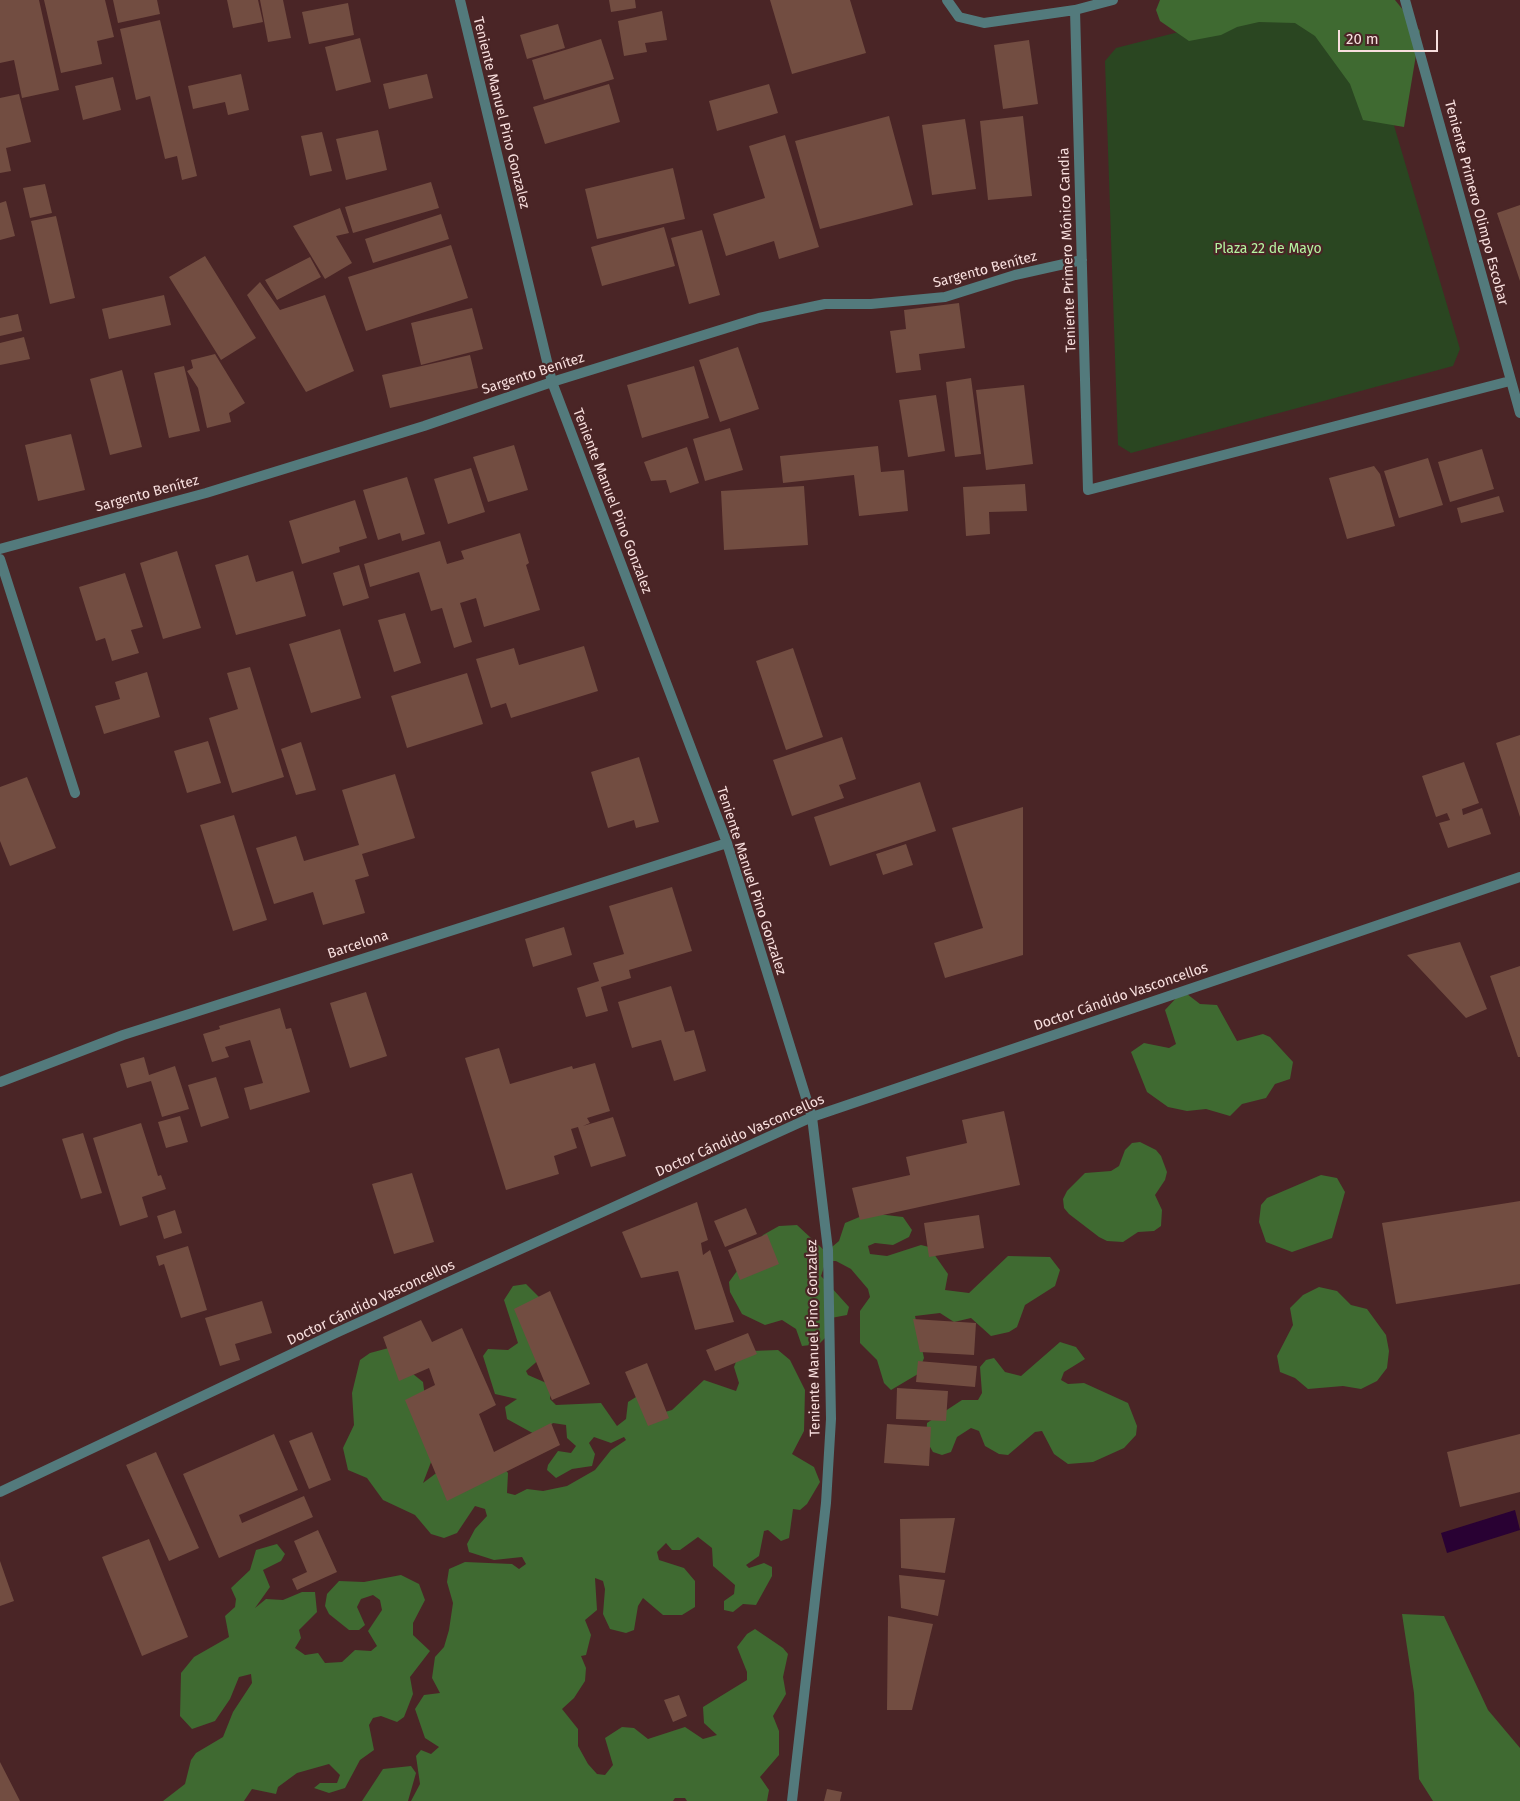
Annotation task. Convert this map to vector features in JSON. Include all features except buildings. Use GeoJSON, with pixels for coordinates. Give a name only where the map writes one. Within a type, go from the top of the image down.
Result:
{"type":"FeatureCollection","features":[{"type":"Feature","properties":{"kind":"street","name":"Teniente Manuel Pino Gonzalez"},"geometry":{"type":"LineString","coordinates":[[460,0],[552,382],[727,842],[812,1117],[828,1250],[831,1419],[826,1504],[792,1801]]}},
{"type":"Feature","properties":{"kind":"street"},"geometry":{"type":"LineString","coordinates":[[947,1],[959,17],[984,23],[1075,10],[1113,0]]}},
{"type":"Feature","properties":{"kind":"street","name":"Teniente Primero Olimpo Escobar"},"geometry":{"type":"LineString","coordinates":[[1405,0],[1520,414]]}},
{"type":"Feature","properties":{"kind":"street","name":"Teniente Primero Mónico Candia"},"geometry":{"type":"LineString","coordinates":[[1075,10],[1088,490],[1510,381]]}},
{"type":"Feature","properties":{"kind":"street","name":"Sargento Benítez"},"geometry":{"type":"LineString","coordinates":[[0,549],[206,493],[424,426],[552,382],[759,318],[825,304],[871,304],[945,296],[1014,275],[1082,260]]}},
{"type":"Feature","properties":{"kind":"street"},"geometry":{"type":"LineString","coordinates":[[0,559],[75,793]]}},
{"type":"Feature","properties":{"kind":"street","name":"Barcelona"},"geometry":{"type":"LineString","coordinates":[[0,1082],[122,1034],[727,842]]}},
{"type":"Feature","properties":{"kind":"street","name":"Doctor Cándido Vasconcellos"},"geometry":{"type":"LineString","coordinates":[[0,1492],[338,1332],[812,1117],[1520,877]]}},
{"type":"Feature","properties":{"kind":"green space"},"geometry":{"type":"Polygon","coordinates":[[[1160,0],[1395,0],[1420,31],[1404,127],[1363,120],[1350,84],[1315,36],[1295,23],[1259,22],[1237,27],[1221,35],[1189,41],[1160,21],[1156,10],[1160,0]]]}},
{"type":"Feature","properties":{"kind":"green space","name":"Plaza 22 de Mayo"},"geometry":{"type":"Polygon","coordinates":[[[1304,0],[1357,0],[1460,349],[1453,366],[1131,453],[1118,445],[1105,61],[1116,48],[1304,0]]]}},
{"type":"Feature","properties":{"kind":"green space"},"geometry":{"type":"Polygon","coordinates":[[[1187,994],[1200,1004],[1217,1005],[1237,1041],[1263,1034],[1270,1037],[1293,1062],[1290,1079],[1275,1084],[1266,1098],[1242,1104],[1230,1116],[1206,1109],[1187,1111],[1168,1107],[1147,1092],[1131,1052],[1144,1043],[1169,1048],[1176,1044],[1165,1010],[1178,996],[1187,994]]]}},
{"type":"Feature","properties":{"kind":"green space"},"geometry":{"type":"Polygon","coordinates":[[[1140,1142],[1156,1150],[1161,1156],[1167,1172],[1165,1180],[1155,1195],[1162,1210],[1161,1226],[1154,1231],[1138,1232],[1123,1242],[1107,1241],[1069,1214],[1064,1208],[1063,1199],[1067,1191],[1085,1173],[1111,1171],[1119,1166],[1125,1150],[1132,1143],[1140,1142]]]}},
{"type":"Feature","properties":{"kind":"green space"},"geometry":{"type":"Polygon","coordinates":[[[1321,1175],[1337,1178],[1345,1192],[1332,1238],[1292,1252],[1266,1242],[1259,1222],[1261,1205],[1267,1198],[1321,1175]]]}},
{"type":"Feature","properties":{"kind":"green space"},"geometry":{"type":"Polygon","coordinates":[[[869,1213],[903,1217],[912,1230],[909,1237],[893,1245],[875,1243],[868,1246],[870,1254],[887,1256],[921,1245],[929,1247],[948,1274],[945,1290],[969,1293],[1008,1256],[1050,1257],[1060,1270],[1055,1286],[1025,1305],[1017,1327],[1009,1332],[991,1336],[971,1318],[954,1322],[940,1313],[915,1316],[924,1358],[918,1374],[891,1390],[884,1383],[877,1360],[860,1343],[860,1311],[870,1297],[868,1289],[851,1269],[836,1261],[826,1261],[821,1276],[849,1307],[847,1315],[831,1318],[830,1333],[819,1344],[802,1346],[796,1329],[782,1320],[765,1325],[742,1314],[730,1292],[729,1282],[763,1235],[779,1226],[797,1225],[826,1252],[839,1241],[845,1223],[869,1213]]]}},
{"type":"Feature","properties":{"kind":"green space"},"geometry":{"type":"Polygon","coordinates":[[[526,1284],[557,1315],[542,1357],[526,1371],[528,1375],[551,1385],[550,1399],[556,1405],[601,1403],[617,1426],[626,1419],[628,1402],[636,1397],[665,1412],[672,1410],[704,1380],[736,1391],[739,1383],[734,1367],[737,1359],[751,1351],[778,1350],[790,1360],[805,1390],[804,1431],[792,1454],[814,1467],[820,1482],[807,1504],[800,1510],[793,1509],[789,1538],[781,1541],[768,1530],[764,1531],[759,1556],[746,1565],[749,1568],[764,1563],[772,1567],[772,1576],[756,1605],[743,1604],[733,1612],[724,1610],[724,1601],[734,1594],[735,1585],[713,1566],[712,1548],[698,1537],[680,1550],[672,1550],[666,1543],[657,1552],[659,1560],[684,1568],[695,1581],[695,1607],[682,1615],[663,1615],[643,1598],[638,1606],[634,1630],[626,1633],[610,1629],[603,1614],[605,1589],[603,1581],[595,1578],[597,1610],[585,1620],[591,1635],[586,1655],[581,1656],[586,1668],[585,1681],[574,1698],[562,1709],[578,1729],[578,1746],[588,1764],[597,1774],[605,1775],[613,1765],[605,1738],[622,1727],[634,1728],[648,1739],[685,1727],[703,1739],[717,1735],[704,1723],[703,1707],[747,1680],[747,1672],[737,1647],[747,1634],[755,1629],[783,1648],[788,1654],[783,1677],[786,1694],[773,1716],[779,1731],[779,1755],[760,1777],[769,1790],[767,1801],[687,1801],[685,1798],[675,1798],[673,1801],[411,1801],[420,1784],[416,1756],[421,1750],[431,1754],[439,1747],[425,1738],[415,1709],[424,1695],[440,1693],[432,1678],[435,1657],[444,1647],[449,1630],[453,1603],[447,1582],[449,1569],[465,1562],[512,1564],[519,1569],[526,1564],[522,1557],[494,1560],[469,1552],[467,1544],[475,1529],[487,1516],[485,1509],[475,1506],[457,1533],[444,1538],[431,1534],[415,1515],[383,1500],[367,1478],[348,1470],[343,1448],[354,1425],[352,1393],[360,1360],[370,1353],[396,1346],[413,1374],[423,1382],[433,1457],[423,1483],[439,1471],[500,1464],[508,1473],[507,1493],[515,1495],[527,1489],[543,1491],[567,1486],[595,1470],[611,1450],[626,1440],[624,1437],[611,1443],[594,1437],[589,1443],[595,1454],[592,1466],[572,1469],[556,1478],[547,1470],[548,1465],[558,1451],[571,1453],[576,1446],[567,1438],[566,1425],[553,1423],[538,1436],[507,1419],[505,1407],[517,1399],[495,1394],[483,1356],[488,1349],[508,1350],[518,1343],[504,1300],[513,1286],[526,1284]]]}},
{"type":"Feature","properties":{"kind":"green space"},"geometry":{"type":"Polygon","coordinates":[[[1319,1287],[1337,1291],[1351,1305],[1367,1309],[1386,1335],[1389,1351],[1387,1368],[1377,1381],[1361,1389],[1343,1386],[1308,1389],[1295,1378],[1280,1372],[1277,1356],[1293,1325],[1290,1308],[1303,1295],[1319,1287]]]}},
{"type":"Feature","properties":{"kind":"green space"},"geometry":{"type":"Polygon","coordinates":[[[1060,1342],[1076,1347],[1085,1359],[1064,1372],[1061,1380],[1068,1384],[1084,1383],[1128,1403],[1137,1426],[1136,1435],[1124,1448],[1093,1462],[1068,1464],[1054,1454],[1042,1431],[1035,1432],[1008,1455],[999,1454],[985,1446],[979,1431],[971,1428],[957,1437],[951,1452],[942,1455],[933,1452],[926,1440],[927,1423],[962,1400],[978,1400],[982,1393],[980,1367],[986,1360],[994,1358],[1005,1372],[1021,1376],[1060,1342]]]}},
{"type":"Feature","properties":{"kind":"green space"},"geometry":{"type":"Polygon","coordinates":[[[277,1544],[285,1554],[281,1561],[263,1570],[270,1587],[255,1608],[266,1599],[283,1600],[302,1592],[315,1592],[317,1612],[299,1630],[301,1638],[295,1648],[305,1655],[318,1653],[325,1663],[342,1662],[355,1650],[371,1651],[377,1646],[368,1631],[382,1610],[380,1600],[373,1595],[361,1599],[357,1607],[365,1625],[359,1630],[349,1630],[329,1614],[325,1606],[327,1594],[339,1581],[364,1582],[401,1575],[419,1584],[425,1600],[413,1623],[413,1635],[430,1651],[410,1677],[413,1694],[404,1717],[397,1722],[381,1716],[373,1718],[369,1725],[374,1750],[360,1760],[345,1788],[329,1793],[314,1788],[320,1783],[337,1783],[340,1775],[329,1764],[297,1773],[278,1787],[276,1794],[252,1789],[244,1801],[163,1801],[185,1784],[191,1760],[196,1753],[223,1737],[233,1712],[252,1683],[251,1674],[239,1677],[230,1699],[215,1721],[192,1729],[180,1716],[181,1673],[194,1657],[229,1637],[225,1616],[235,1607],[236,1599],[231,1588],[250,1570],[256,1550],[277,1544]]]}},
{"type":"Feature","properties":{"kind":"green space"},"geometry":{"type":"Polygon","coordinates":[[[1402,1614],[1444,1616],[1488,1710],[1520,1748],[1520,1801],[1433,1801],[1419,1779],[1414,1693],[1402,1614]]]}},
{"type":"Feature","properties":{"kind":"green space"},"geometry":{"type":"Polygon","coordinates":[[[411,1766],[416,1773],[408,1801],[362,1801],[383,1769],[411,1766]]]}},
{"type":"Feature","properties":{"kind":"shaded area"},"geometry":{"type":"Polygon","coordinates":[[[1515,1510],[1520,1530],[1447,1553],[1441,1533],[1515,1510]]]}}]}
